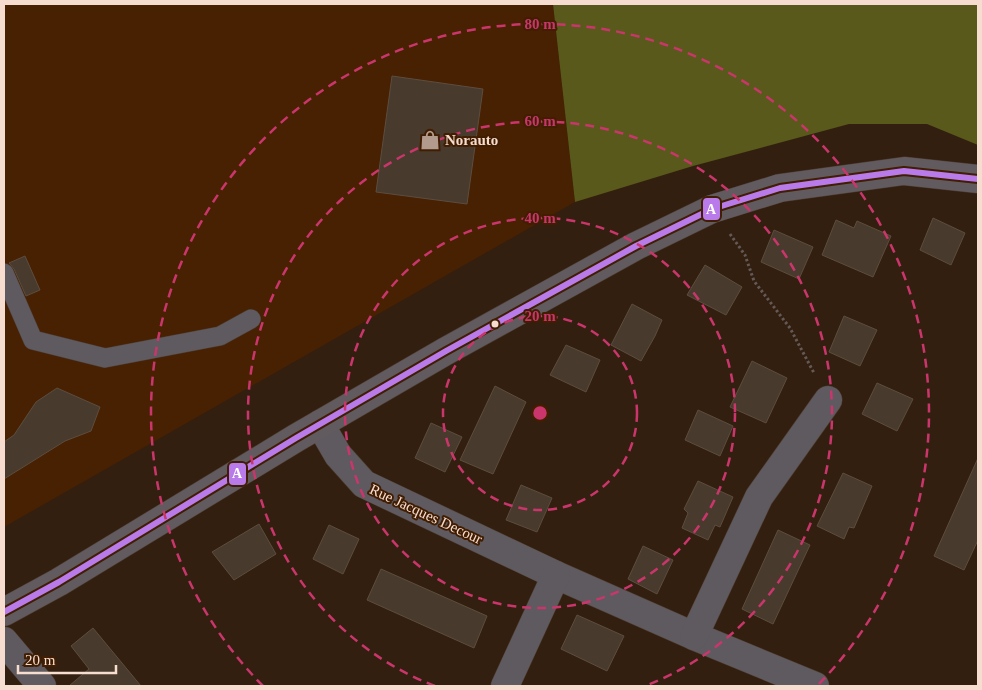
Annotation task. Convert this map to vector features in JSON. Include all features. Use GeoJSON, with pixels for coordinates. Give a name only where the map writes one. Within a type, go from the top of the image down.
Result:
{"type":"FeatureCollection","features":[{"type":"Feature","properties":{"kind":"street"},"geometry":{"type":"LineString","coordinates":[[4,612],[59,582],[320,424],[446,351],[636,246],[712,209],[780,188],[904,171],[978,179]]}},
{"type":"Feature","properties":{"kind":"street"},"geometry":{"type":"LineString","coordinates":[[694,636],[759,497],[828,400]]}},
{"type":"Feature","properties":{"kind":"street","name":"Rue Jacques Decour"},"geometry":{"type":"LineString","coordinates":[[320,424],[338,455],[364,484],[556,575],[694,636],[815,686]]}},
{"type":"Feature","properties":{"kind":"street"},"geometry":{"type":"LineString","coordinates":[[505,686],[556,575]]}},
{"type":"Feature","properties":{"kind":"street"},"geometry":{"type":"LineString","coordinates":[[4,641],[42,686]]}},
{"type":"Feature","properties":{"kind":"lane"},"geometry":{"type":"LineString","coordinates":[[4,273],[33,340],[105,358],[220,336],[251,319]]}},
{"type":"Feature","properties":{"kind":"path"},"geometry":{"type":"LineString","coordinates":[[712,209],[745,255],[754,281],[790,328],[828,400]]}},
{"type":"Feature","properties":{"kind":"shaded area"},"geometry":{"type":"Polygon","coordinates":[[[4,4],[553,4],[575,202],[4,527],[4,4]]]}},
{"type":"Feature","properties":{"kind":"shaded area"},"geometry":{"type":"Polygon","coordinates":[[[553,4],[978,4],[978,145],[927,124],[849,124],[693,166],[575,202],[553,4]]]}},
{"type":"Feature","properties":{"kind":"building","name":"Norauto"},"geometry":{"type":"Polygon","coordinates":[[[392,76],[483,89],[467,204],[376,192],[392,76]]]}},
{"type":"Feature","properties":{"kind":"building"},"geometry":{"type":"Polygon","coordinates":[[[933,218],[965,233],[951,265],[920,250],[933,218]]]}},
{"type":"Feature","properties":{"kind":"building"},"geometry":{"type":"Polygon","coordinates":[[[836,220],[854,228],[857,221],[891,236],[873,277],[822,255],[836,220]]]}},
{"type":"Feature","properties":{"kind":"building"},"geometry":{"type":"Polygon","coordinates":[[[774,230],[813,247],[799,279],[761,262],[774,230]]]}},
{"type":"Feature","properties":{"kind":"building"},"geometry":{"type":"Polygon","coordinates":[[[25,256],[40,290],[26,296],[14,269],[9,263],[25,256]]]}},
{"type":"Feature","properties":{"kind":"building"},"geometry":{"type":"Polygon","coordinates":[[[705,265],[742,287],[726,315],[687,295],[705,265]]]}},
{"type":"Feature","properties":{"kind":"building"},"geometry":{"type":"Polygon","coordinates":[[[632,304],[662,320],[641,361],[611,345],[632,304]]]}},
{"type":"Feature","properties":{"kind":"building"},"geometry":{"type":"Polygon","coordinates":[[[844,316],[877,330],[860,366],[829,352],[844,316]]]}},
{"type":"Feature","properties":{"kind":"building"},"geometry":{"type":"Polygon","coordinates":[[[566,345],[600,360],[586,392],[550,375],[566,345]]]}},
{"type":"Feature","properties":{"kind":"building"},"geometry":{"type":"Polygon","coordinates":[[[752,361],[787,378],[766,423],[730,407],[752,361]]]}},
{"type":"Feature","properties":{"kind":"building"},"geometry":{"type":"Polygon","coordinates":[[[877,383],[913,399],[897,431],[862,414],[877,383]]]}},
{"type":"Feature","properties":{"kind":"building"},"geometry":{"type":"Polygon","coordinates":[[[495,386],[526,402],[493,474],[460,460],[495,386]]]}},
{"type":"Feature","properties":{"kind":"building"},"geometry":{"type":"Polygon","coordinates":[[[57,388],[100,407],[91,431],[65,441],[4,479],[4,442],[14,435],[36,402],[57,388]]]}},
{"type":"Feature","properties":{"kind":"building"},"geometry":{"type":"Polygon","coordinates":[[[698,410],[733,426],[720,456],[685,440],[698,410]]]}},
{"type":"Feature","properties":{"kind":"building"},"geometry":{"type":"Polygon","coordinates":[[[431,423],[462,437],[445,472],[415,458],[431,423]]]}},
{"type":"Feature","properties":{"kind":"building"},"geometry":{"type":"Polygon","coordinates":[[[978,458],[978,540],[964,570],[934,556],[978,458]]]}},
{"type":"Feature","properties":{"kind":"building"},"geometry":{"type":"Polygon","coordinates":[[[843,473],[872,486],[854,528],[849,527],[844,539],[817,526],[843,473]]]}},
{"type":"Feature","properties":{"kind":"building"},"geometry":{"type":"Polygon","coordinates":[[[698,481],[733,497],[720,527],[715,525],[708,540],[682,528],[688,513],[684,509],[698,481]]]}},
{"type":"Feature","properties":{"kind":"building"},"geometry":{"type":"Polygon","coordinates":[[[521,485],[552,498],[537,532],[506,520],[521,485]]]}},
{"type":"Feature","properties":{"kind":"building"},"geometry":{"type":"Polygon","coordinates":[[[259,524],[276,554],[234,580],[212,552],[259,524]]]}},
{"type":"Feature","properties":{"kind":"building"},"geometry":{"type":"Polygon","coordinates":[[[329,525],[359,539],[343,574],[313,559],[329,525]]]}},
{"type":"Feature","properties":{"kind":"building"},"geometry":{"type":"Polygon","coordinates":[[[778,530],[810,545],[773,624],[742,609],[778,530]]]}},
{"type":"Feature","properties":{"kind":"building"},"geometry":{"type":"Polygon","coordinates":[[[643,546],[673,560],[657,594],[628,579],[643,546]]]}},
{"type":"Feature","properties":{"kind":"building"},"geometry":{"type":"Polygon","coordinates":[[[381,569],[487,616],[474,648],[367,600],[381,569]]]}},
{"type":"Feature","properties":{"kind":"building"},"geometry":{"type":"Polygon","coordinates":[[[577,615],[624,636],[607,671],[561,649],[577,615]]]}},
{"type":"Feature","properties":{"kind":"building"},"geometry":{"type":"Polygon","coordinates":[[[93,628],[141,686],[69,686],[89,669],[71,646],[93,628]]]}},
{"type":"Feature","properties":{"kind":"transit line","name":"A"},"geometry":{"type":"LineString","coordinates":[[4,612],[59,582],[296,438],[446,351],[636,246],[712,209],[780,188],[904,171],[978,179]]}},
{"type":"Feature","properties":{"kind":"place","name":"Norauto"},"geometry":{"type":"Point","coordinates":[430,140]}}]}
